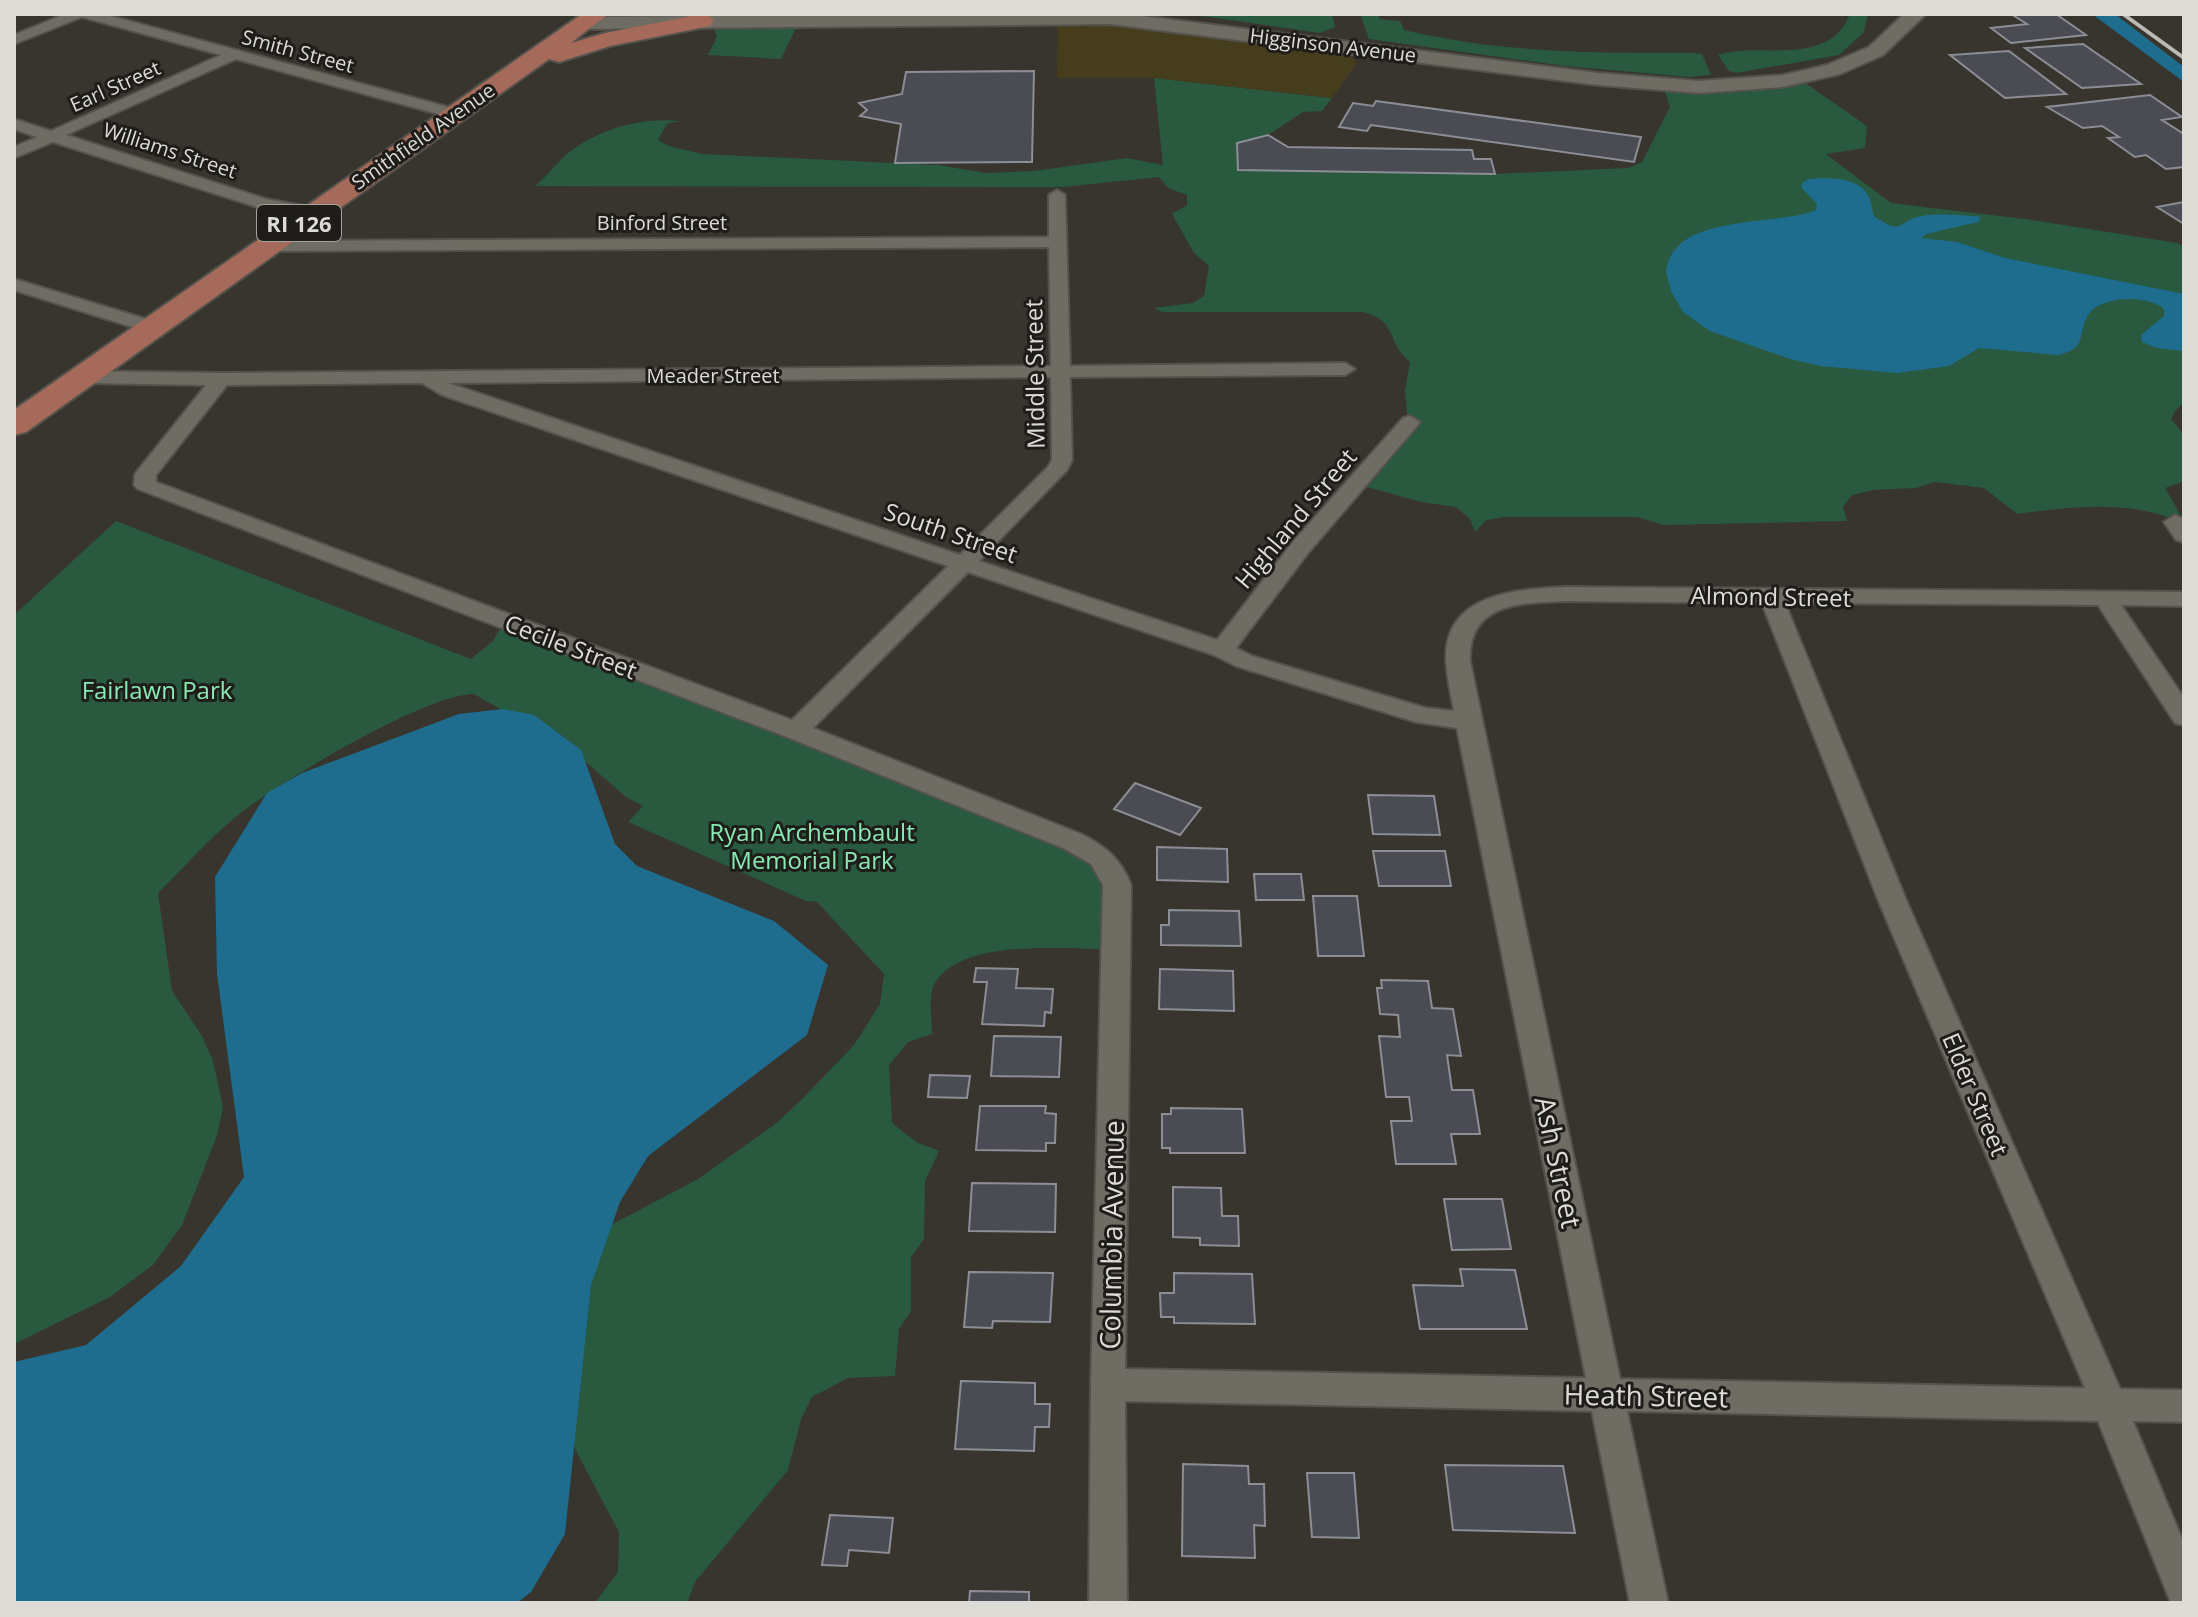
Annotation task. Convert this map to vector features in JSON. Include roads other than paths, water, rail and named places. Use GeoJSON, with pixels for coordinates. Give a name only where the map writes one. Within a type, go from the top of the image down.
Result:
{"type":"FeatureCollection","features":[{"type":"Feature","properties":{"kind":"main road"},"geometry":{"type":"LineString","coordinates":[[653,14],[702,21]]}},
{"type":"Feature","properties":{"kind":"main road","name":"Smithfield Avenue"},"geometry":{"type":"LineString","coordinates":[[14,425],[591,18]]}},
{"type":"Feature","properties":{"kind":"main road"},"geometry":{"type":"LineString","coordinates":[[510,74],[595,43],[702,21]]}},
{"type":"Feature","properties":{"kind":"street"},"geometry":{"type":"LineString","coordinates":[[14,40],[77,14]]}},
{"type":"Feature","properties":{"kind":"street","name":"Smith Street"},"geometry":{"type":"LineString","coordinates":[[87,14],[453,113]]}},
{"type":"Feature","properties":{"kind":"street","name":"Higginson Avenue"},"geometry":{"type":"LineString","coordinates":[[591,18],[702,21],[1131,16],[1598,79],[1699,87],[1783,81],[1833,70],[1876,51],[1916,14]]}},
{"type":"Feature","properties":{"kind":"street","name":"Earl Street"},"geometry":{"type":"LineString","coordinates":[[14,153],[233,55]]}},
{"type":"Feature","properties":{"kind":"street","name":"Williams Street"},"geometry":{"type":"LineString","coordinates":[[14,124],[263,203],[314,213]]}},
{"type":"Feature","properties":{"kind":"street","name":"Middle Street"},"geometry":{"type":"LineString","coordinates":[[796,731],[1057,470],[1062,460],[1057,195]]}},
{"type":"Feature","properties":{"kind":"street","name":"Binford Street"},"geometry":{"type":"LineString","coordinates":[[268,246],[1057,242]]}},
{"type":"Feature","properties":{"kind":"street"},"geometry":{"type":"LineString","coordinates":[[14,284],[152,327]]}},
{"type":"Feature","properties":{"kind":"street","name":"Meader Street"},"geometry":{"type":"LineString","coordinates":[[82,377],[221,379],[1345,369]]}},
{"type":"Feature","properties":{"kind":"street","name":"South Street"},"geometry":{"type":"LineString","coordinates":[[421,377],[449,391],[1222,650],[1244,661],[1425,716],[1468,721]]}},
{"type":"Feature","properties":{"kind":"street","name":"Cecile Street"},"geometry":{"type":"LineString","coordinates":[[221,379],[146,474],[145,485],[796,731],[1072,841],[1097,854],[1112,868]]}},
{"type":"Feature","properties":{"kind":"street","name":"Highland Street"},"geometry":{"type":"LineString","coordinates":[[1222,650],[1300,548],[1410,422]]}},
{"type":"Feature","properties":{"kind":"street","name":"Almond Street"},"geometry":{"type":"LineString","coordinates":[[1468,721],[1458,653],[1461,636],[1468,620],[1482,609],[1503,600],[1566,594],[2184,599]]}},
{"type":"Feature","properties":{"kind":"street","name":"Elder Street"},"geometry":{"type":"LineString","coordinates":[[1771,596],[1893,902],[2109,1404],[2184,1590]]}},
{"type":"Feature","properties":{"kind":"street"},"geometry":{"type":"LineString","coordinates":[[2105,599],[2184,717]]}},
{"type":"Feature","properties":{"kind":"street","name":"Ash Street"},"geometry":{"type":"LineString","coordinates":[[1468,721],[1649,1603]]}},
{"type":"Feature","properties":{"kind":"street","name":"Columbia Avenue"},"geometry":{"type":"LineString","coordinates":[[1108,1603],[1108,1385],[1117,885],[1112,868]]}},
{"type":"Feature","properties":{"kind":"street","name":"Heath Street"},"geometry":{"type":"LineString","coordinates":[[1108,1385],[2184,1406]]}},
{"type":"Feature","properties":{"kind":"water"},"geometry":{"type":"Polygon","coordinates":[[[2092,14],[2115,14],[2184,67],[2184,82],[2092,14]]]}},
{"type":"Feature","properties":{"kind":"water"},"geometry":{"type":"Polygon","coordinates":[[[1835,179],[1859,185],[1869,197],[1874,216],[1891,226],[1900,226],[1913,218],[1928,215],[1981,217],[1978,222],[1926,234],[1921,238],[1957,242],[2005,258],[2184,294],[2184,351],[2157,348],[2142,342],[2141,335],[2164,316],[2164,309],[2137,299],[2114,300],[2095,308],[2085,321],[2078,344],[2068,352],[2058,355],[1979,348],[1949,366],[1897,373],[1821,366],[1790,359],[1710,331],[1683,312],[1671,291],[1666,272],[1673,253],[1686,239],[1706,230],[1816,210],[1817,204],[1801,187],[1803,182],[1835,179]]]}},
{"type":"Feature","properties":{"kind":"water"},"geometry":{"type":"Polygon","coordinates":[[[503,709],[534,715],[581,750],[615,844],[637,866],[774,921],[828,965],[807,1035],[648,1156],[620,1202],[591,1285],[565,1534],[531,1592],[517,1603],[14,1603],[14,1362],[86,1345],[181,1266],[244,1177],[217,974],[215,877],[267,793],[302,773],[459,714],[503,709]]]}},
{"type":"Feature","properties":{"kind":"railway"},"geometry":{"type":"LineString","coordinates":[[2123,14],[2184,58]]}},
{"type":"Feature","properties":{"kind":"park label","name":"Fairlawn Park"},"geometry":{"type":"Point","coordinates":[157,689]}},
{"type":"Feature","properties":{"kind":"park label","name":"Ryan Archembault Memorial Park"},"geometry":{"type":"Point","coordinates":[812,845]}}]}
